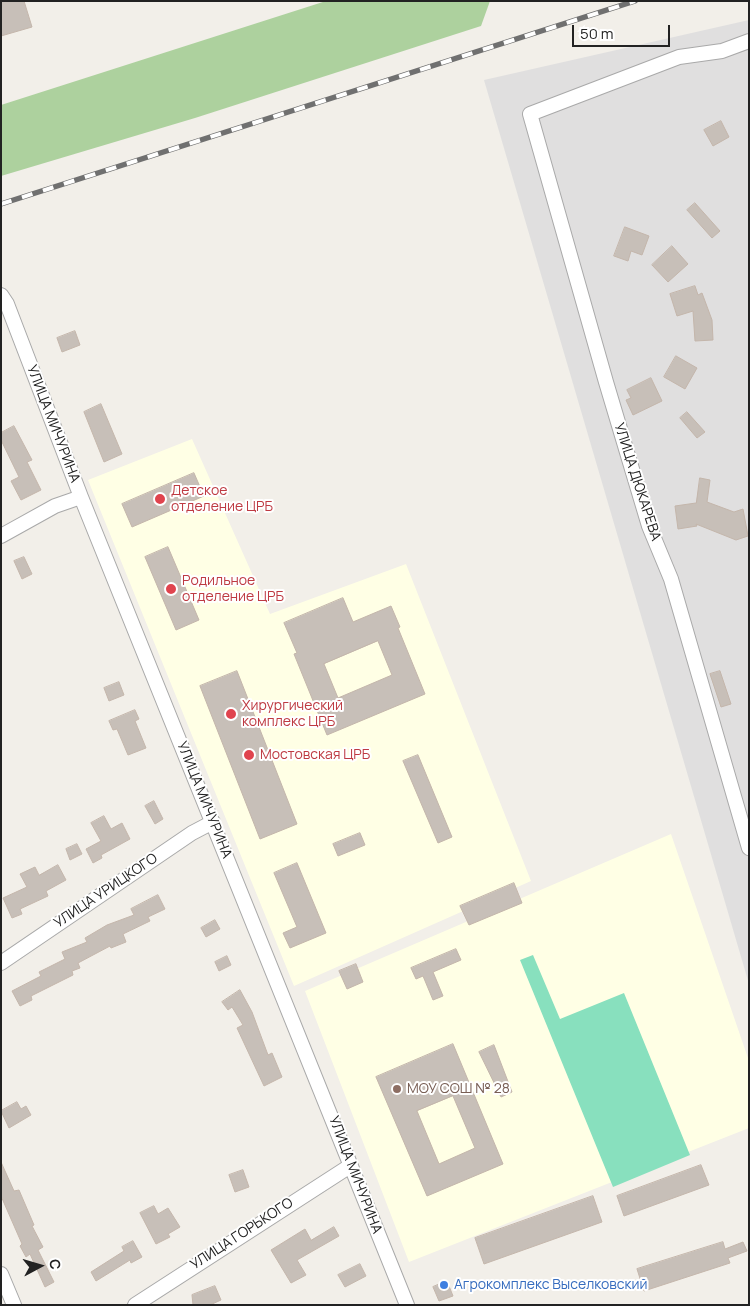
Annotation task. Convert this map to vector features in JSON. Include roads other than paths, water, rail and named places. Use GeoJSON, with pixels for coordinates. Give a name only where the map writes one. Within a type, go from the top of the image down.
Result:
{"type":"FeatureCollection","features":[{"type":"Feature","properties":{"kind":"street","name":"УЛИЦА ДЮКАРЕВА"},"geometry":{"type":"LineString","coordinates":[[749,41],[722,51],[679,57],[530,114],[606,382],[649,526],[671,579],[749,848]]}},
{"type":"Feature","properties":{"kind":"street","name":"УЛИЦА МИЧУРИНА"},"geometry":{"type":"LineString","coordinates":[[1,295],[7,304],[81,497],[407,1305]]}},
{"type":"Feature","properties":{"kind":"street"},"geometry":{"type":"LineString","coordinates":[[1,536],[55,506],[81,497]]}},
{"type":"Feature","properties":{"kind":"street","name":"УЛИЦА УРИЦКОГО"},"geometry":{"type":"LineString","coordinates":[[1,962],[192,833],[213,822]]}},
{"type":"Feature","properties":{"kind":"street","name":"УЛИЦА ГОРЬКОГО"},"geometry":{"type":"LineString","coordinates":[[134,1305],[350,1166]]}},
{"type":"Feature","properties":{"kind":"street"},"geometry":{"type":"LineString","coordinates":[[1,1274],[14,1305]]}},
{"type":"Feature","properties":{"kind":"railway"},"geometry":{"type":"LineString","coordinates":[[1,204],[635,1]]}},
{"type":"Feature","properties":{"kind":"place","name":"Детское отделение ЦРБ"},"geometry":{"type":"Point","coordinates":[160,499]}},
{"type":"Feature","properties":{"kind":"place","name":"Родильное отделение ЦРБ"},"geometry":{"type":"Point","coordinates":[171,589]}},
{"type":"Feature","properties":{"kind":"place","name":"Хирургический комплекс ЦРБ"},"geometry":{"type":"Point","coordinates":[231,714]}},
{"type":"Feature","properties":{"kind":"place","name":"Мостовская ЦРБ"},"geometry":{"type":"Point","coordinates":[249,755]}},
{"type":"Feature","properties":{"kind":"place","name":"МОУ СОШ № 28"},"geometry":{"type":"Point","coordinates":[397,1089]}},
{"type":"Feature","properties":{"kind":"place","name":"Агрокомплекс Выселковский"},"geometry":{"type":"Point","coordinates":[444,1285]}}]}
